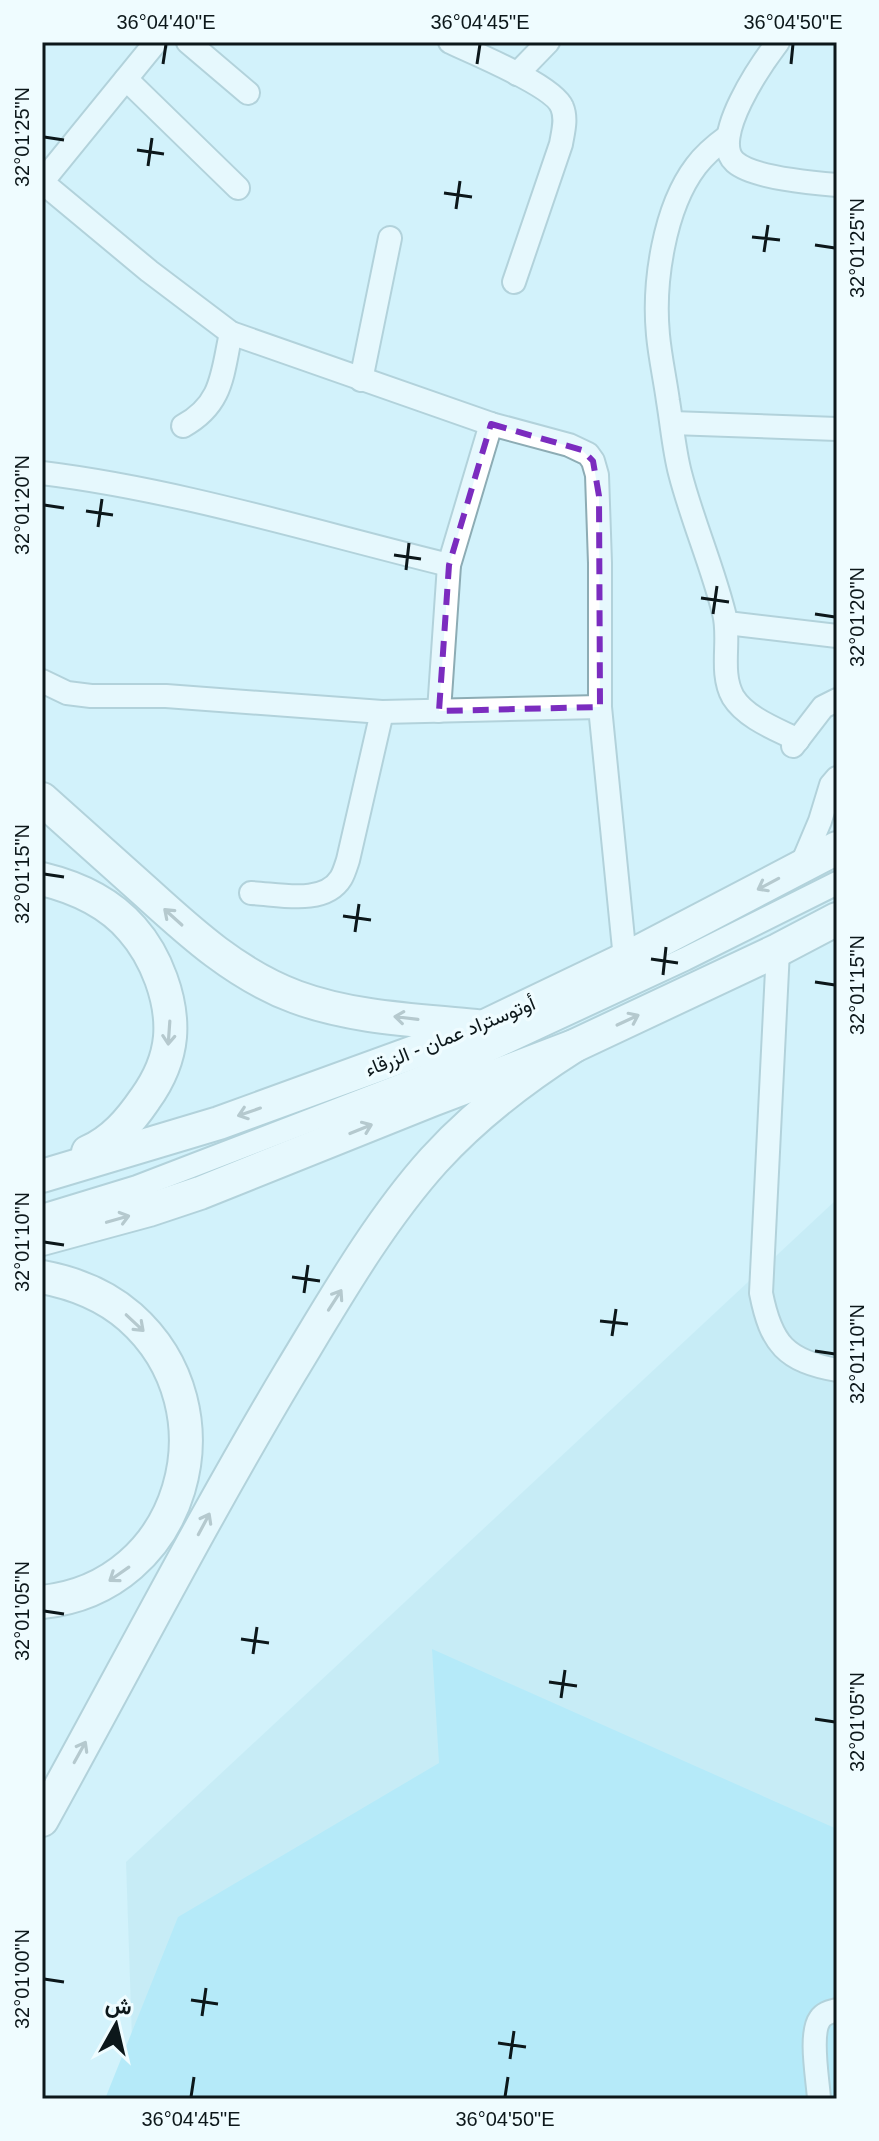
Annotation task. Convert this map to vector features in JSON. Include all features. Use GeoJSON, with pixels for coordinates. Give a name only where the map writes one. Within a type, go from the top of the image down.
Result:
{"type":"FeatureCollection","features":[{"type":"Feature","properties":{"kind":"highway"},"geometry":{"type":"LineString","coordinates":[[42,799],[205,945],[261,982],[298,998],[349,1011],[483,1027]]}},
{"type":"Feature","properties":{"kind":"highway","name":"أوتوستراد عمان - الزرقاء"},"geometry":{"type":"LineString","coordinates":[[42,1175],[219,1123],[483,1027],[625,959],[837,848]]}},
{"type":"Feature","properties":{"kind":"highway"},"geometry":{"type":"LineString","coordinates":[[42,879],[93,898],[130,927],[153,962],[170,1020],[166,1058],[159,1076],[126,1124],[95,1149],[42,1175]]}},
{"type":"Feature","properties":{"kind":"highway"},"geometry":{"type":"LineString","coordinates":[[42,1239],[200,1193],[574,1046],[837,919]]}},
{"type":"Feature","properties":{"kind":"highway"},"geometry":{"type":"LineString","coordinates":[[42,1820],[260,1423],[317,1328],[403,1197],[464,1129],[499,1098],[574,1046]]}},
{"type":"Feature","properties":{"kind":"highway"},"geometry":{"type":"LineString","coordinates":[[42,1277],[88,1290],[129,1316],[146,1333],[161,1353],[180,1396],[186,1444],[177,1497],[165,1524],[148,1549],[127,1569],[102,1586],[74,1597],[42,1602]]}},
{"type":"Feature","properties":{"kind":"street"},"geometry":{"type":"LineString","coordinates":[[156,42],[42,182],[149,271],[231,333],[491,424],[569,445],[582,450],[593,461],[599,496],[600,707],[625,959]]}},
{"type":"Feature","properties":{"kind":"street"},"geometry":{"type":"LineString","coordinates":[[188,42],[248,93]]}},
{"type":"Feature","properties":{"kind":"street"},"geometry":{"type":"LineString","coordinates":[[450,42],[549,91],[562,106],[565,122],[561,144],[514,282]]}},
{"type":"Feature","properties":{"kind":"street"},"geometry":{"type":"LineString","coordinates":[[517,74],[548,42]]}},
{"type":"Feature","properties":{"kind":"street"},"geometry":{"type":"LineString","coordinates":[[778,42],[766,57],[732,118],[727,137],[728,152],[744,168],[768,175],[837,185]]}},
{"type":"Feature","properties":{"kind":"street"},"geometry":{"type":"LineString","coordinates":[[126,79],[238,188]]}},
{"type":"Feature","properties":{"kind":"street"},"geometry":{"type":"LineString","coordinates":[[727,137],[697,164],[683,187],[660,263],[657,332],[679,470],[727,623],[727,681],[739,706],[796,743],[823,707],[837,700]]}},
{"type":"Feature","properties":{"kind":"street"},"geometry":{"type":"LineString","coordinates":[[361,380],[390,238]]}},
{"type":"Feature","properties":{"kind":"street"},"geometry":{"type":"LineString","coordinates":[[183,426],[197,419],[217,394],[231,333]]}},
{"type":"Feature","properties":{"kind":"street"},"geometry":{"type":"LineString","coordinates":[[672,423],[837,429]]}},
{"type":"Feature","properties":{"kind":"street"},"geometry":{"type":"LineString","coordinates":[[439,711],[449,565],[491,424]]}},
{"type":"Feature","properties":{"kind":"street"},"geometry":{"type":"LineString","coordinates":[[42,473],[167,494],[449,565]]}},
{"type":"Feature","properties":{"kind":"street"},"geometry":{"type":"LineString","coordinates":[[727,623],[837,636]]}},
{"type":"Feature","properties":{"kind":"street"},"geometry":{"type":"LineString","coordinates":[[42,681],[67,693],[91,696],[166,696],[382,712],[600,707]]}},
{"type":"Feature","properties":{"kind":"street"},"geometry":{"type":"LineString","coordinates":[[251,893],[317,894],[328,890],[340,879],[348,860],[382,712]]}},
{"type":"Feature","properties":{"kind":"street"},"geometry":{"type":"LineString","coordinates":[[801,866],[831,785],[837,778]]}},
{"type":"Feature","properties":{"kind":"street"},"geometry":{"type":"LineString","coordinates":[[42,1200],[225,1146],[468,1050],[681,953],[837,875]]}},
{"type":"Feature","properties":{"kind":"street"},"geometry":{"type":"LineString","coordinates":[[42,1216],[137,1187],[472,1058],[685,959],[837,883]]}},
{"type":"Feature","properties":{"kind":"street"},"geometry":{"type":"LineString","coordinates":[[778,950],[761,1293],[765,1317],[791,1356],[815,1366],[837,1370]]}},
{"type":"Feature","properties":{"kind":"street"},"geometry":{"type":"LineString","coordinates":[[819,2099],[814,2030],[826,2013],[837,2010]]}},
{"type":"Feature","properties":{"kind":"highlighted area"},"geometry":{"type":"Polygon","coordinates":[[[491,424],[582,450],[593,461],[599,496],[600,707],[439,711],[449,565],[491,424]]]}},
{"type":"Feature","properties":{"kind":"shaded area"},"geometry":{"type":"Polygon","coordinates":[[[837,1199],[837,2099],[134,2099],[126,1862],[837,1199]]]}},
{"type":"Feature","properties":{"kind":"shaded area"},"geometry":{"type":"Polygon","coordinates":[[[432,1649],[837,1829],[837,2099],[105,2099],[178,1917],[439,1763],[432,1649]]]}}]}
